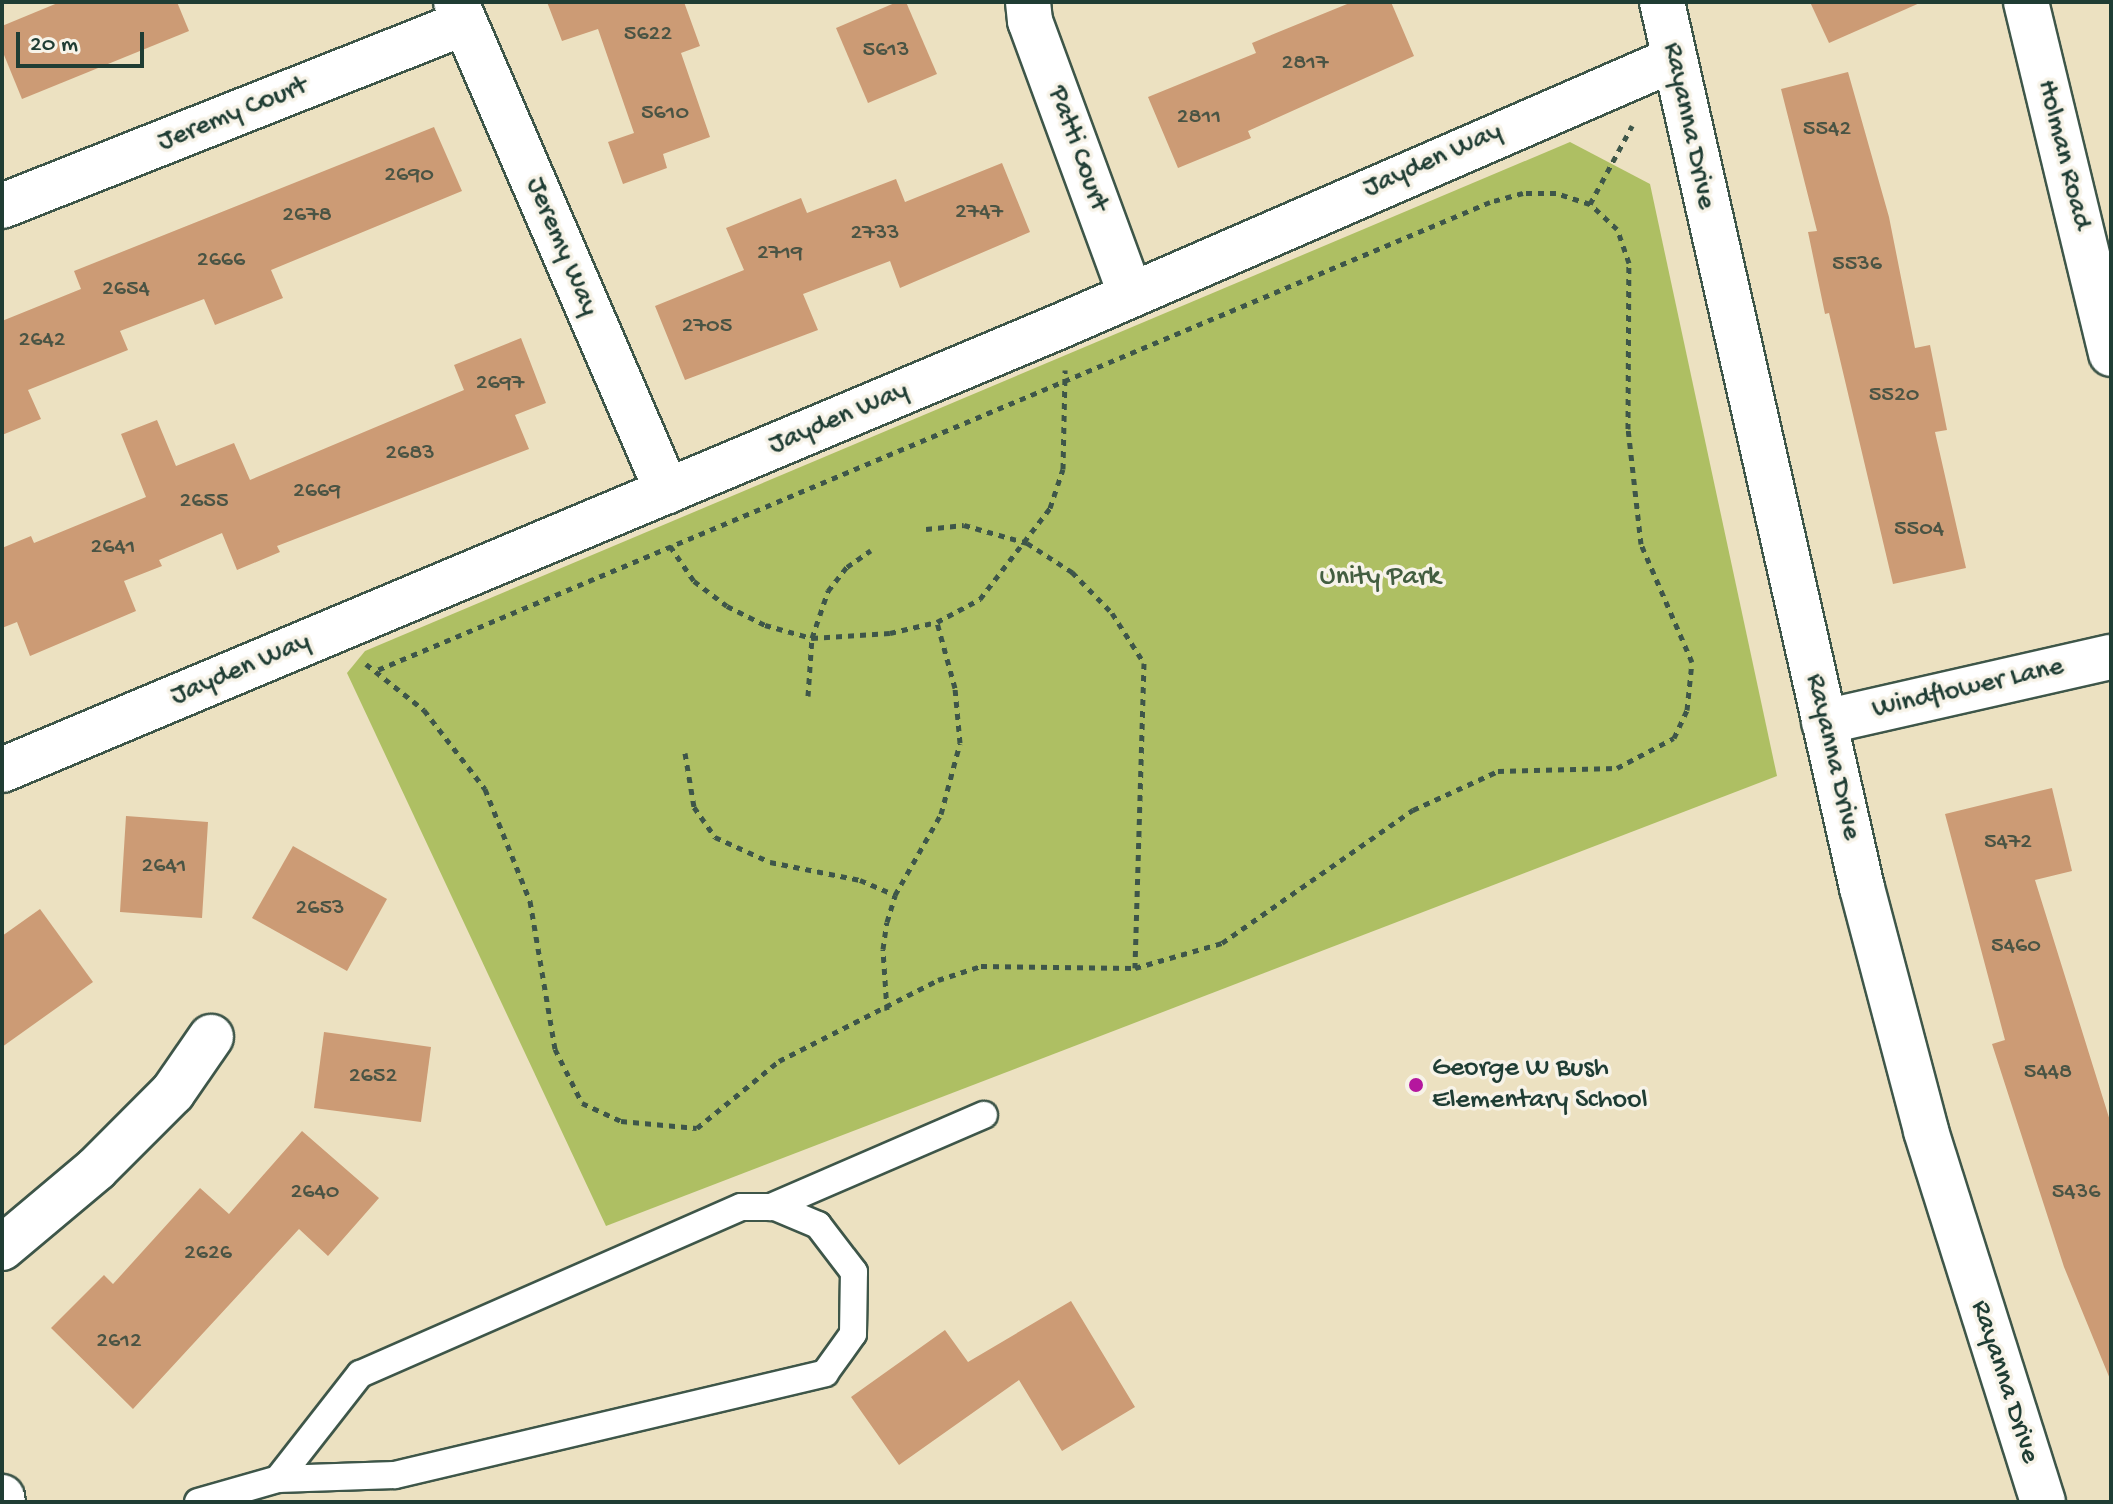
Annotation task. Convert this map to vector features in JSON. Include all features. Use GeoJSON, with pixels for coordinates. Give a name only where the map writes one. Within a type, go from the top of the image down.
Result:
{"type":"FeatureCollection","features":[{"type":"Feature","properties":{"kind":"street","name":"Patti Court"},"geometry":{"type":"LineString","coordinates":[[1028,2],[1030,21],[1131,295]]}},
{"type":"Feature","properties":{"kind":"street","name":"Rayanna Drive"},"geometry":{"type":"LineString","coordinates":[[1662,2],[1672,60],[1824,722],[1926,1131],[2043,1502]]}},
{"type":"Feature","properties":{"kind":"street","name":"Holman Road"},"geometry":{"type":"LineString","coordinates":[[2026,2],[2111,354]]}},
{"type":"Feature","properties":{"kind":"street","name":"Jeremy Court"},"geometry":{"type":"LineString","coordinates":[[2,206],[460,12]]}},
{"type":"Feature","properties":{"kind":"street","name":"Jeremy Way"},"geometry":{"type":"LineString","coordinates":[[460,12],[653,497]]}},
{"type":"Feature","properties":{"kind":"street","name":"Jayden Way"},"geometry":{"type":"LineString","coordinates":[[2,770],[1058,327],[1672,60]]}},
{"type":"Feature","properties":{"kind":"street","name":"Windflower Lane"},"geometry":{"type":"LineString","coordinates":[[1824,722],[2111,657]]}},
{"type":"Feature","properties":{"kind":"street"},"geometry":{"type":"LineString","coordinates":[[2,1248],[151,1114],[211,1037]]}},
{"type":"Feature","properties":{"kind":"lane"},"geometry":{"type":"LineString","coordinates":[[771,1207],[984,1115]]}},
{"type":"Feature","properties":{"kind":"lane"},"geometry":{"type":"LineString","coordinates":[[198,1502],[278,1479],[395,1475],[825,1373],[853,1334],[854,1272],[818,1225],[771,1207],[741,1207],[360,1374],[278,1479]]}},
{"type":"Feature","properties":{"kind":"path"},"geometry":{"type":"LineString","coordinates":[[1590,204],[1634,123]]}},
{"type":"Feature","properties":{"kind":"path"},"geometry":{"type":"LineString","coordinates":[[327,634],[424,710],[485,789],[530,901],[555,1049],[582,1103],[621,1121],[697,1128],[779,1061],[887,1010],[938,980],[981,966],[1135,968],[1222,943],[1413,810],[1498,771],[1617,768],[1674,738],[1687,710],[1692,662],[1641,544],[1628,429],[1629,263],[1617,229],[1590,204],[1556,193],[1523,193],[1490,202],[375,671]]}},
{"type":"Feature","properties":{"kind":"path"},"geometry":{"type":"LineString","coordinates":[[653,497],[671,548],[694,581],[727,606],[765,625],[812,638],[890,633],[937,622],[980,599],[1027,543],[1050,508],[1063,469],[1068,382],[1058,327]]}},
{"type":"Feature","properties":{"kind":"path"},"geometry":{"type":"LineString","coordinates":[[926,529],[964,525],[1027,543],[1072,572],[1102,603],[1144,663],[1135,968]]}},
{"type":"Feature","properties":{"kind":"path"},"geometry":{"type":"LineString","coordinates":[[808,696],[812,638],[828,591],[847,567],[871,550]]}},
{"type":"Feature","properties":{"kind":"path"},"geometry":{"type":"LineString","coordinates":[[887,1010],[883,949],[895,895],[941,814],[960,743],[955,688],[937,622]]}},
{"type":"Feature","properties":{"kind":"path"},"geometry":{"type":"LineString","coordinates":[[685,753],[694,807],[715,837],[770,862],[860,880],[895,895]]}},
{"type":"Feature","properties":{"kind":"green space","name":"Unity Park"},"geometry":{"type":"Polygon","coordinates":[[[1570,142],[1650,184],[1777,776],[606,1226],[347,673],[365,651],[1570,142]]]}},
{"type":"Feature","properties":{"kind":"building"},"geometry":{"type":"Polygon","coordinates":[[[60,2],[177,2],[189,31],[22,99],[2,50],[2,26],[60,2]]]}},
{"type":"Feature","properties":{"kind":"building"},"geometry":{"type":"Polygon","coordinates":[[[547,2],[684,2],[700,46],[681,53],[710,137],[663,154],[667,168],[623,184],[608,142],[634,133],[598,29],[562,41],[547,2]]]}},
{"type":"Feature","properties":{"kind":"building"},"geometry":{"type":"Polygon","coordinates":[[[897,2],[906,2],[937,74],[868,103],[836,28],[897,2]]]}},
{"type":"Feature","properties":{"kind":"building"},"geometry":{"type":"Polygon","coordinates":[[[1352,2],[1391,2],[1414,56],[1248,131],[1251,138],[1178,168],[1148,97],[1256,53],[1252,43],[1352,2]]]}},
{"type":"Feature","properties":{"kind":"building"},"geometry":{"type":"Polygon","coordinates":[[[1810,2],[1922,2],[1829,43],[1810,2]]]}},
{"type":"Feature","properties":{"kind":"building"},"geometry":{"type":"Polygon","coordinates":[[[1848,72],[1889,217],[1915,348],[1930,345],[1947,430],[1935,432],[1966,568],[1893,584],[1829,313],[1825,314],[1808,232],[1817,231],[1781,89],[1848,72]]]}},
{"type":"Feature","properties":{"kind":"building"},"geometry":{"type":"Polygon","coordinates":[[[434,127],[462,191],[271,270],[283,298],[215,325],[204,299],[120,331],[128,350],[28,390],[41,419],[2,435],[2,321],[81,289],[74,271],[434,127]]]}},
{"type":"Feature","properties":{"kind":"building"},"geometry":{"type":"Polygon","coordinates":[[[1002,163],[1030,232],[900,288],[890,261],[803,294],[818,330],[685,380],[655,306],[744,270],[726,228],[801,198],[807,213],[896,179],[905,202],[1002,163]]]}},
{"type":"Feature","properties":{"kind":"building"},"geometry":{"type":"Polygon","coordinates":[[[521,338],[546,403],[515,415],[529,449],[277,546],[280,552],[237,570],[222,533],[159,560],[162,566],[124,581],[136,611],[30,656],[17,622],[2,628],[2,548],[31,536],[34,543],[146,497],[121,434],[157,420],[176,466],[234,443],[250,480],[464,390],[454,365],[521,338]]]}},
{"type":"Feature","properties":{"kind":"building"},"geometry":{"type":"Polygon","coordinates":[[[2052,788],[2072,871],[2035,880],[2111,1124],[2110,1379],[2064,1267],[1992,1044],[2005,1040],[1945,814],[2052,788]]]}},
{"type":"Feature","properties":{"kind":"building"},"geometry":{"type":"Polygon","coordinates":[[[126,816],[208,822],[202,918],[120,912],[126,816]]]}},
{"type":"Feature","properties":{"kind":"building"},"geometry":{"type":"Polygon","coordinates":[[[293,846],[387,899],[347,971],[252,918],[293,846]]]}},
{"type":"Feature","properties":{"kind":"building"},"geometry":{"type":"Polygon","coordinates":[[[40,909],[93,982],[2,1047],[2,936],[40,909]]]}},
{"type":"Feature","properties":{"kind":"building"},"geometry":{"type":"Polygon","coordinates":[[[324,1032],[431,1047],[421,1122],[314,1108],[324,1032]]]}},
{"type":"Feature","properties":{"kind":"building"},"geometry":{"type":"Polygon","coordinates":[[[302,1131],[379,1198],[328,1256],[299,1229],[133,1409],[51,1328],[104,1275],[113,1284],[200,1188],[229,1214],[302,1131]]]}},
{"type":"Feature","properties":{"kind":"building"},"geometry":{"type":"Polygon","coordinates":[[[1071,1301],[1135,1407],[1062,1451],[1019,1380],[899,1465],[851,1397],[945,1330],[968,1362],[1071,1301]]]}},
{"type":"Feature","properties":{"kind":"place","name":"George W Bush Elementary School"},"geometry":{"type":"Point","coordinates":[1416,1085]}}]}
